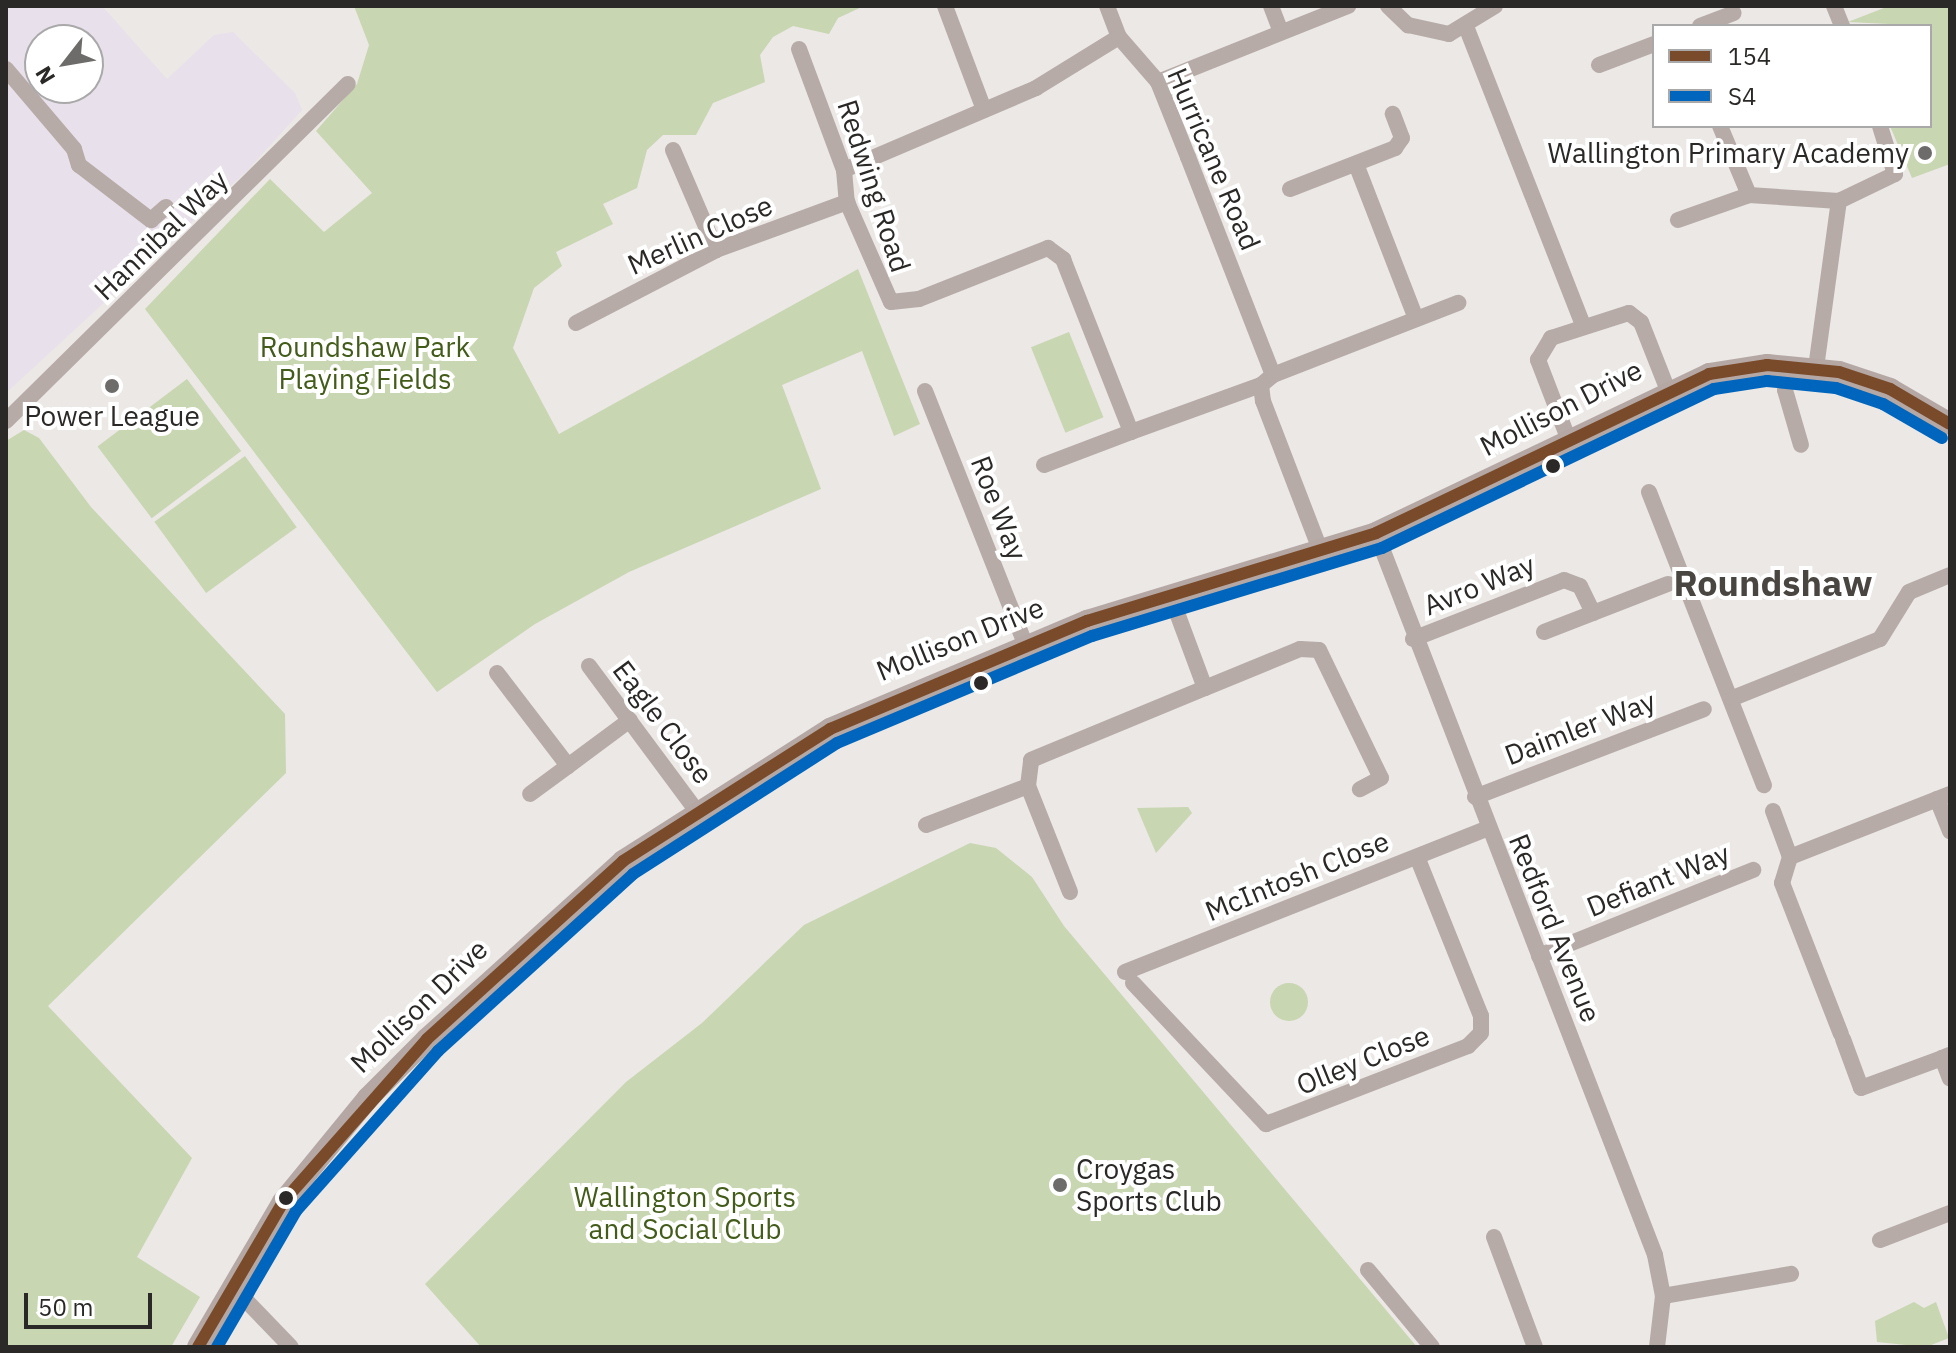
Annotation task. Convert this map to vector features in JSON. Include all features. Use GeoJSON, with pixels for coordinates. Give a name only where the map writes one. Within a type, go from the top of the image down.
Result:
{"type":"FeatureCollection","features":[{"type":"Feature","properties":{"kind":"main road","name":"Mollison Drive"},"geometry":{"type":"LineString","coordinates":[[198,1347],[283,1202],[368,1098],[580,895],[623,861],[696,810],[855,716],[1025,643],[1319,547],[1376,533],[1667,388],[1728,370],[1786,365],[1816,368],[1890,389],[1950,424]]}},
{"type":"Feature","properties":{"kind":"street"},"geometry":{"type":"LineString","coordinates":[[945,6],[984,110]]}},
{"type":"Feature","properties":{"kind":"street","name":"Hurricane Road"},"geometry":{"type":"LineString","coordinates":[[1107,6],[1119,37],[1158,82],[1267,380],[1319,547]]}},
{"type":"Feature","properties":{"kind":"street"},"geometry":{"type":"LineString","coordinates":[[1271,6],[1281,32]]}},
{"type":"Feature","properties":{"kind":"street"},"geometry":{"type":"LineString","coordinates":[[1158,82],[1348,6]]}},
{"type":"Feature","properties":{"kind":"street"},"geometry":{"type":"LineString","coordinates":[[1388,6],[1428,32],[1467,29],[1495,6]]}},
{"type":"Feature","properties":{"kind":"street"},"geometry":{"type":"LineString","coordinates":[[1705,24],[1734,13]]}},
{"type":"Feature","properties":{"kind":"street"},"geometry":{"type":"LineString","coordinates":[[1467,29],[1583,325]]}},
{"type":"Feature","properties":{"kind":"street"},"geometry":{"type":"LineString","coordinates":[[844,170],[984,110],[1119,37]]}},
{"type":"Feature","properties":{"kind":"street"},"geometry":{"type":"LineString","coordinates":[[1599,65],[1652,45]]}},
{"type":"Feature","properties":{"kind":"street","name":"Redwing Road"},"geometry":{"type":"LineString","coordinates":[[799,49],[844,170],[847,202],[891,302],[919,299],[1055,251],[1131,432]]}},
{"type":"Feature","properties":{"kind":"street"},"geometry":{"type":"LineString","coordinates":[[6,69],[74,149],[79,165],[151,220],[166,207]]}},
{"type":"Feature","properties":{"kind":"street","name":"Hannibal Way"},"geometry":{"type":"LineString","coordinates":[[6,421],[348,84]]}},
{"type":"Feature","properties":{"kind":"street"},"geometry":{"type":"LineString","coordinates":[[1290,189],[1395,148],[1402,138],[1393,114]]}},
{"type":"Feature","properties":{"kind":"street"},"geometry":{"type":"LineString","coordinates":[[1721,128],[1749,195]]}},
{"type":"Feature","properties":{"kind":"street"},"geometry":{"type":"LineString","coordinates":[[1678,220],[1749,195],[1839,201],[1895,174],[1881,128]]}},
{"type":"Feature","properties":{"kind":"street"},"geometry":{"type":"LineString","coordinates":[[673,150],[716,250]]}},
{"type":"Feature","properties":{"kind":"street"},"geometry":{"type":"LineString","coordinates":[[1356,164],[1416,319]]}},
{"type":"Feature","properties":{"kind":"street"},"geometry":{"type":"LineString","coordinates":[[1816,368],[1839,201]]}},
{"type":"Feature","properties":{"kind":"street","name":"Merlin Close"},"geometry":{"type":"LineString","coordinates":[[576,323],[716,250],[847,202]]}},
{"type":"Feature","properties":{"kind":"street"},"geometry":{"type":"LineString","coordinates":[[1044,465],[1458,303]]}},
{"type":"Feature","properties":{"kind":"street"},"geometry":{"type":"LineString","coordinates":[[1568,438],[1538,355],[1546,341],[1622,312],[1635,316],[1667,388]]}},
{"type":"Feature","properties":{"kind":"street"},"geometry":{"type":"LineString","coordinates":[[1786,365],[1785,390],[1801,445]]}},
{"type":"Feature","properties":{"kind":"street","name":"Roe Way"},"geometry":{"type":"LineString","coordinates":[[925,391],[1025,643]]}},
{"type":"Feature","properties":{"kind":"street"},"geometry":{"type":"LineString","coordinates":[[1649,492],[1733,698],[1764,785]]}},
{"type":"Feature","properties":{"kind":"street","name":"Redford Avenue"},"geometry":{"type":"LineString","coordinates":[[1376,533],[1413,639],[1655,1255],[1663,1296],[1657,1347]]}},
{"type":"Feature","properties":{"kind":"street"},"geometry":{"type":"LineString","coordinates":[[1733,698],[1880,639],[1909,592],[1950,575]]}},
{"type":"Feature","properties":{"kind":"street","name":"Avro Way"},"geometry":{"type":"LineString","coordinates":[[1413,639],[1564,580],[1580,586],[1593,613]]}},
{"type":"Feature","properties":{"kind":"street"},"geometry":{"type":"LineString","coordinates":[[1544,632],[1668,584]]}},
{"type":"Feature","properties":{"kind":"street"},"geometry":{"type":"LineString","coordinates":[[1170,594],[1205,688]]}},
{"type":"Feature","properties":{"kind":"street"},"geometry":{"type":"LineString","coordinates":[[1070,892],[1028,786],[1027,767],[1037,756],[1300,649],[1319,650],[1381,778],[1360,789]]}},
{"type":"Feature","properties":{"kind":"street","name":"Eagle Close"},"geometry":{"type":"LineString","coordinates":[[589,666],[696,810]]}},
{"type":"Feature","properties":{"kind":"street"},"geometry":{"type":"LineString","coordinates":[[497,673],[568,766]]}},
{"type":"Feature","properties":{"kind":"street","name":"Daimler Way"},"geometry":{"type":"LineString","coordinates":[[1475,797],[1704,709]]}},
{"type":"Feature","properties":{"kind":"street"},"geometry":{"type":"LineString","coordinates":[[530,794],[630,720]]}},
{"type":"Feature","properties":{"kind":"street"},"geometry":{"type":"LineString","coordinates":[[926,825],[1028,786]]}},
{"type":"Feature","properties":{"kind":"street"},"geometry":{"type":"LineString","coordinates":[[1790,857],[1944,797],[1950,832]]}},
{"type":"Feature","properties":{"kind":"street"},"geometry":{"type":"LineString","coordinates":[[1773,811],[1790,857],[1782,883],[1861,1088],[1946,1056],[1950,1079]]}},
{"type":"Feature","properties":{"kind":"street","name":"McIntosh Close"},"geometry":{"type":"LineString","coordinates":[[1129,977],[1487,829]]}},
{"type":"Feature","properties":{"kind":"street","name":"Olley Close"},"geometry":{"type":"LineString","coordinates":[[1129,977],[1266,1124],[1468,1046],[1481,1033],[1481,1016],[1417,857]]}},
{"type":"Feature","properties":{"kind":"street","name":"Defiant Way"},"geometry":{"type":"LineString","coordinates":[[1539,956],[1753,870]]}},
{"type":"Feature","properties":{"kind":"street"},"geometry":{"type":"LineString","coordinates":[[1880,1240],[1950,1213]]}},
{"type":"Feature","properties":{"kind":"street"},"geometry":{"type":"LineString","coordinates":[[1494,1237],[1535,1347]]}},
{"type":"Feature","properties":{"kind":"street"},"geometry":{"type":"LineString","coordinates":[[1368,1270],[1432,1347]]}},
{"type":"Feature","properties":{"kind":"street"},"geometry":{"type":"LineString","coordinates":[[1663,1296],[1791,1274]]}},
{"type":"Feature","properties":{"kind":"street"},"geometry":{"type":"LineString","coordinates":[[233,1287],[291,1347]]}},
{"type":"Feature","properties":{"kind":"shaded area"},"geometry":{"type":"Polygon","coordinates":[[[6,6],[102,6],[167,79],[214,35],[233,32],[295,93],[302,110],[248,170],[6,393],[6,6]]]}},
{"type":"Feature","properties":{"kind":"green space","name":"Roundshaw Park Playing Fields"},"geometry":{"type":"Polygon","coordinates":[[[354,6],[864,6],[838,18],[829,34],[793,26],[773,37],[760,55],[765,82],[713,103],[696,135],[663,135],[647,150],[637,188],[603,204],[613,224],[556,252],[562,266],[534,288],[513,348],[559,434],[858,269],[920,424],[894,436],[862,351],[782,385],[821,489],[629,572],[535,624],[437,692],[145,309],[270,179],[324,232],[372,193],[316,131],[357,84],[369,45],[354,6]]]}},
{"type":"Feature","properties":{"kind":"green space","name":"Wallington Primary Academy"},"geometry":{"type":"Polygon","coordinates":[[[1889,6],[1950,6],[1950,164],[1912,178],[1891,128],[1932,128],[1932,24],[1848,22],[1889,6]]]}},
{"type":"Feature","properties":{"kind":"green space"},"geometry":{"type":"Polygon","coordinates":[[[1069,332],[1103,417],[1065,433],[1031,347],[1069,332]]]}},
{"type":"Feature","properties":{"kind":"green space"},"geometry":{"type":"Polygon","coordinates":[[[187,379],[241,451],[152,518],[98,446],[187,379]]]}},
{"type":"Feature","properties":{"kind":"green space"},"geometry":{"type":"Polygon","coordinates":[[[24,430],[39,438],[91,507],[285,714],[286,773],[48,1006],[192,1158],[137,1257],[200,1297],[171,1347],[6,1347],[6,441],[24,430]]]}},
{"type":"Feature","properties":{"kind":"green space"},"geometry":{"type":"Polygon","coordinates":[[[245,456],[297,527],[206,593],[154,522],[245,456]]]}},
{"type":"Feature","properties":{"kind":"green space"},"geometry":{"type":"Polygon","coordinates":[[[1188,807],[1192,813],[1156,853],[1137,808],[1188,807]]]}},
{"type":"Feature","properties":{"kind":"green space","name":"Croygas Sports Club"},"geometry":{"type":"Polygon","coordinates":[[[970,843],[996,848],[1032,877],[1064,926],[1417,1347],[481,1347],[425,1284],[626,1082],[702,1023],[804,925],[970,843]]]}},
{"type":"Feature","properties":{"kind":"green space"},"geometry":{"type":"Polygon","coordinates":[[[1289,983],[1302,989],[1308,1002],[1302,1015],[1289,1021],[1276,1015],[1270,1002],[1276,989],[1289,983]]]}},
{"type":"Feature","properties":{"kind":"green space"},"geometry":{"type":"Polygon","coordinates":[[[1914,1302],[1924,1308],[1936,1302],[1949,1338],[1926,1347],[1877,1342],[1875,1321],[1914,1302]]]}},
{"type":"Feature","properties":{"kind":"transit line","name":"154"},"geometry":{"type":"LineString","coordinates":[[198,1347],[283,1202],[427,1039],[623,861],[830,729],[1087,621],[1376,533],[1709,374],[1767,365],[1839,372],[1890,389],[1950,424]]}},
{"type":"Feature","properties":{"kind":"transit line","name":"S4"},"geometry":{"type":"LineString","coordinates":[[217,1347],[296,1211],[438,1051],[633,874],[837,743],[1092,636],[1382,548],[1714,389],[1767,381],[1836,388],[1883,404],[1942,438]]}},
{"type":"Feature","properties":{"kind":"place","name":"Wallington Primary Academy"},"geometry":{"type":"Point","coordinates":[1925,153]}},
{"type":"Feature","properties":{"kind":"place","name":"Power League"},"geometry":{"type":"Point","coordinates":[112,386]}},
{"type":"Feature","properties":{"kind":"place","name":"Croygas Sports Club"},"geometry":{"type":"Point","coordinates":[1060,1185]}},
{"type":"Feature","properties":{"kind":"district","name":"Roundshaw"},"geometry":{"type":"Point","coordinates":[1773,583]}},
{"type":"Feature","properties":{"kind":"park label","name":"Wallington Sports and Social Club"},"geometry":{"type":"Point","coordinates":[685,1213]}}]}
